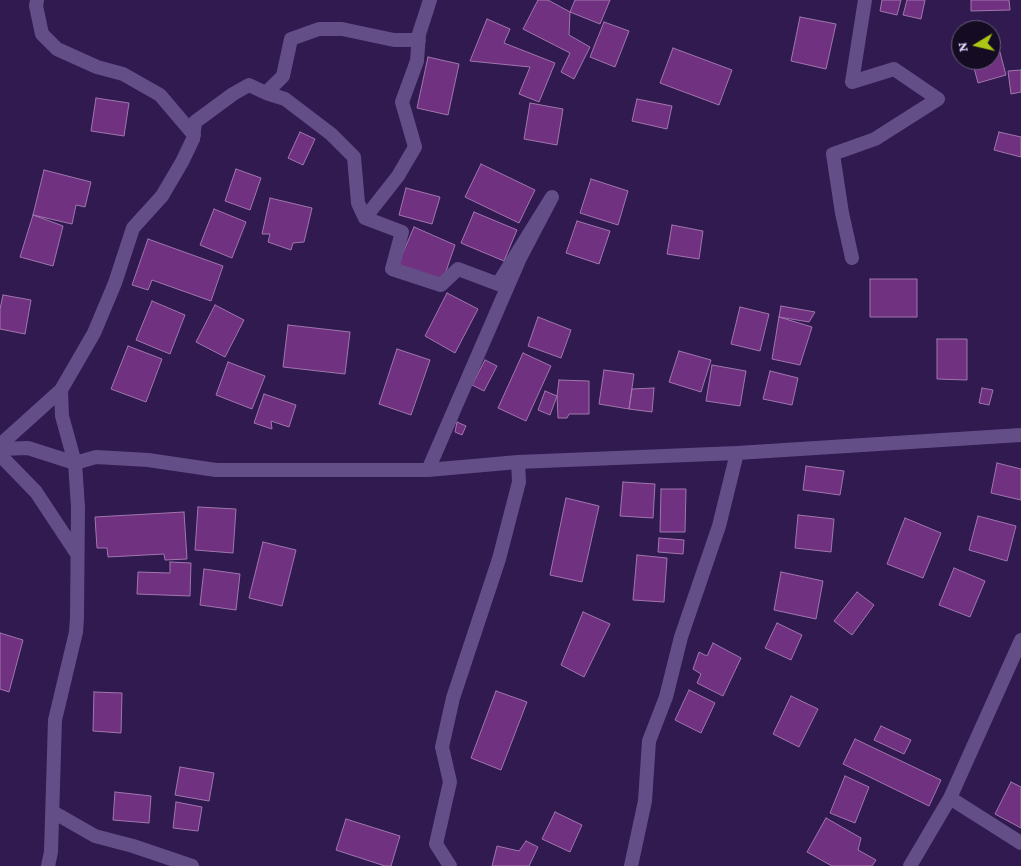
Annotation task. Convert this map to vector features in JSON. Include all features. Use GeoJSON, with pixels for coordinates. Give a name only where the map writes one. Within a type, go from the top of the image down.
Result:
{"type":"FeatureCollection","features":[{"type":"Feature","properties":{"kind":"street"},"geometry":{"type":"LineString","coordinates":[[37,0],[36,6],[42,34],[57,49],[97,66],[123,74],[160,95],[194,135]]}},
{"type":"Feature","properties":{"kind":"street"},"geometry":{"type":"LineString","coordinates":[[365,218],[398,176],[415,147],[402,102],[417,61],[419,40],[430,0]]}},
{"type":"Feature","properties":{"kind":"street"},"geometry":{"type":"LineString","coordinates":[[852,258],[842,213],[833,154],[875,139],[938,99],[894,69],[852,82],[865,0]]}},
{"type":"Feature","properties":{"kind":"street"},"geometry":{"type":"LineString","coordinates":[[266,93],[283,76],[291,39],[319,29],[342,29],[394,40],[419,40]]}},
{"type":"Feature","properties":{"kind":"street"},"geometry":{"type":"LineString","coordinates":[[0,445],[61,390],[94,333],[115,283],[133,228],[162,196],[182,162],[194,135],[195,122],[232,94],[249,86],[285,99],[331,134],[354,157],[358,203],[365,218],[402,232],[392,269],[441,285],[458,269],[498,284],[552,197],[520,258],[428,470]]}},
{"type":"Feature","properties":{"kind":"street"},"geometry":{"type":"LineString","coordinates":[[48,866],[51,852],[53,812],[55,720],[76,632],[77,618],[78,507],[75,463],[62,416],[61,390]]}},
{"type":"Feature","properties":{"kind":"street"},"geometry":{"type":"LineString","coordinates":[[0,449],[28,448],[75,463],[96,457],[148,460],[216,470],[428,470],[518,462],[737,453],[1021,435]]}},
{"type":"Feature","properties":{"kind":"street"},"geometry":{"type":"LineString","coordinates":[[631,866],[645,801],[649,741],[666,697],[681,637],[719,526],[737,453]]}},
{"type":"Feature","properties":{"kind":"street"},"geometry":{"type":"LineString","coordinates":[[0,454],[36,492],[77,554]]}},
{"type":"Feature","properties":{"kind":"street"},"geometry":{"type":"LineString","coordinates":[[450,866],[436,844],[450,782],[442,747],[453,698],[499,558],[520,482],[518,462]]}},
{"type":"Feature","properties":{"kind":"street"},"geometry":{"type":"LineString","coordinates":[[910,866],[950,798],[1021,640]]}},
{"type":"Feature","properties":{"kind":"street"},"geometry":{"type":"LineString","coordinates":[[950,798],[1021,843]]}},
{"type":"Feature","properties":{"kind":"street"},"geometry":{"type":"LineString","coordinates":[[53,812],[95,836],[133,846],[184,865]]}},
{"type":"Feature","properties":{"kind":"building"},"geometry":{"type":"Polygon","coordinates":[[[538,0],[548,0],[570,12],[569,35],[590,47],[574,79],[561,72],[570,53],[523,29],[538,0]]]}},
{"type":"Feature","properties":{"kind":"building"},"geometry":{"type":"Polygon","coordinates":[[[575,0],[610,0],[600,24],[570,12],[575,0]]]}},
{"type":"Feature","properties":{"kind":"building"},"geometry":{"type":"Polygon","coordinates":[[[882,0],[901,0],[897,15],[880,11],[882,0]]]}},
{"type":"Feature","properties":{"kind":"building"},"geometry":{"type":"Polygon","coordinates":[[[907,0],[925,0],[921,19],[903,15],[907,0]]]}},
{"type":"Feature","properties":{"kind":"building"},"geometry":{"type":"Polygon","coordinates":[[[971,0],[1009,0],[1010,10],[971,11],[971,0]]]}},
{"type":"Feature","properties":{"kind":"building"},"geometry":{"type":"Polygon","coordinates":[[[800,17],[836,24],[826,69],[791,61],[800,17]]]}},
{"type":"Feature","properties":{"kind":"building"},"geometry":{"type":"Polygon","coordinates":[[[487,19],[510,29],[504,43],[555,63],[539,102],[519,94],[530,67],[470,61],[487,19]]]}},
{"type":"Feature","properties":{"kind":"building"},"geometry":{"type":"Polygon","coordinates":[[[604,22],[629,31],[615,67],[590,57],[604,22]]]}},
{"type":"Feature","properties":{"kind":"building"},"geometry":{"type":"Polygon","coordinates":[[[673,48],[732,70],[719,105],[660,83],[673,48]]]}},
{"type":"Feature","properties":{"kind":"building"},"geometry":{"type":"Polygon","coordinates":[[[1001,56],[1006,75],[978,83],[975,70],[1001,70],[1001,56]]]}},
{"type":"Feature","properties":{"kind":"building"},"geometry":{"type":"Polygon","coordinates":[[[428,57],[459,64],[448,115],[417,108],[428,57]]]}},
{"type":"Feature","properties":{"kind":"building"},"geometry":{"type":"Polygon","coordinates":[[[1021,70],[1021,92],[1011,94],[1008,71],[1021,70]]]}},
{"type":"Feature","properties":{"kind":"building"},"geometry":{"type":"Polygon","coordinates":[[[96,98],[129,103],[124,136],[91,131],[96,98]]]}},
{"type":"Feature","properties":{"kind":"building"},"geometry":{"type":"Polygon","coordinates":[[[637,99],[672,106],[667,129],[632,121],[637,99]]]}},
{"type":"Feature","properties":{"kind":"building"},"geometry":{"type":"Polygon","coordinates":[[[530,103],[563,109],[557,145],[524,139],[530,103]]]}},
{"type":"Feature","properties":{"kind":"building"},"geometry":{"type":"Polygon","coordinates":[[[300,132],[315,139],[303,165],[288,158],[300,132]]]}},
{"type":"Feature","properties":{"kind":"building"},"geometry":{"type":"Polygon","coordinates":[[[999,132],[1021,137],[1021,157],[994,150],[999,132]]]}},
{"type":"Feature","properties":{"kind":"building"},"geometry":{"type":"Polygon","coordinates":[[[481,164],[535,190],[519,223],[465,197],[481,164]]]}},
{"type":"Feature","properties":{"kind":"building"},"geometry":{"type":"Polygon","coordinates":[[[236,169],[261,178],[250,210],[225,201],[236,169]]]}},
{"type":"Feature","properties":{"kind":"building"},"geometry":{"type":"Polygon","coordinates":[[[44,170],[91,182],[85,207],[76,205],[72,224],[33,215],[44,170]]]}},
{"type":"Feature","properties":{"kind":"building"},"geometry":{"type":"Polygon","coordinates":[[[591,179],[628,191],[618,225],[580,213],[591,179]]]}},
{"type":"Feature","properties":{"kind":"building"},"geometry":{"type":"Polygon","coordinates":[[[406,188],[440,197],[432,224],[399,215],[406,188]]]}},
{"type":"Feature","properties":{"kind":"building"},"geometry":{"type":"Polygon","coordinates":[[[270,198],[312,208],[304,242],[293,243],[291,250],[268,242],[270,234],[262,234],[270,198]]]}},
{"type":"Feature","properties":{"kind":"building"},"geometry":{"type":"Polygon","coordinates":[[[214,209],[246,222],[232,258],[200,245],[214,209]]]}},
{"type":"Feature","properties":{"kind":"building"},"geometry":{"type":"Polygon","coordinates":[[[474,212],[517,230],[504,261],[461,243],[474,212]]]}},
{"type":"Feature","properties":{"kind":"building"},"geometry":{"type":"Polygon","coordinates":[[[33,215],[63,226],[53,266],[20,257],[33,215]]]}},
{"type":"Feature","properties":{"kind":"building"},"geometry":{"type":"Polygon","coordinates":[[[577,221],[610,231],[599,264],[566,253],[577,221]]]}},
{"type":"Feature","properties":{"kind":"building"},"geometry":{"type":"Polygon","coordinates":[[[672,225],[703,231],[699,259],[667,254],[672,225]]]}},
{"type":"Feature","properties":{"kind":"building"},"geometry":{"type":"Polygon","coordinates":[[[414,227],[455,245],[442,283],[398,264],[414,227]]]}},
{"type":"Feature","properties":{"kind":"building"},"geometry":{"type":"Polygon","coordinates":[[[148,239],[223,266],[211,301],[152,280],[148,290],[132,285],[148,239]]]}},
{"type":"Feature","properties":{"kind":"building"},"geometry":{"type":"Polygon","coordinates":[[[870,279],[917,279],[917,317],[870,317],[870,279]]]}},
{"type":"Feature","properties":{"kind":"building"},"geometry":{"type":"Polygon","coordinates":[[[447,293],[478,309],[455,353],[425,336],[447,293]]]}},
{"type":"Feature","properties":{"kind":"building"},"geometry":{"type":"Polygon","coordinates":[[[3,295],[31,300],[25,334],[0,329],[0,309],[3,295]]]}},
{"type":"Feature","properties":{"kind":"building"},"geometry":{"type":"Polygon","coordinates":[[[152,301],[185,315],[170,354],[136,340],[152,301]]]}},
{"type":"Feature","properties":{"kind":"building"},"geometry":{"type":"Polygon","coordinates":[[[215,305],[244,320],[225,357],[196,342],[215,305]]]}},
{"type":"Feature","properties":{"kind":"building"},"geometry":{"type":"Polygon","coordinates":[[[781,306],[815,312],[809,322],[779,317],[781,306]]]}},
{"type":"Feature","properties":{"kind":"building"},"geometry":{"type":"Polygon","coordinates":[[[740,307],[769,314],[760,351],[731,344],[740,307]]]}},
{"type":"Feature","properties":{"kind":"building"},"geometry":{"type":"Polygon","coordinates":[[[538,317],[571,330],[561,358],[528,346],[538,317]]]}},
{"type":"Feature","properties":{"kind":"building"},"geometry":{"type":"Polygon","coordinates":[[[779,317],[812,327],[800,365],[772,359],[779,317]]]}},
{"type":"Feature","properties":{"kind":"building"},"geometry":{"type":"Polygon","coordinates":[[[288,325],[350,332],[345,374],[283,367],[288,325]]]}},
{"type":"Feature","properties":{"kind":"building"},"geometry":{"type":"Polygon","coordinates":[[[937,339],[967,339],[967,380],[937,379],[937,339]]]}},
{"type":"Feature","properties":{"kind":"building"},"geometry":{"type":"Polygon","coordinates":[[[128,346],[162,359],[146,402],[111,389],[128,346]]]}},
{"type":"Feature","properties":{"kind":"building"},"geometry":{"type":"Polygon","coordinates":[[[397,349],[430,360],[411,415],[379,404],[397,349]]]}},
{"type":"Feature","properties":{"kind":"building"},"geometry":{"type":"Polygon","coordinates":[[[679,351],[711,360],[701,392],[669,382],[679,351]]]}},
{"type":"Feature","properties":{"kind":"building"},"geometry":{"type":"Polygon","coordinates":[[[523,353],[551,366],[526,421],[498,408],[523,353]]]}},
{"type":"Feature","properties":{"kind":"building"},"geometry":{"type":"Polygon","coordinates":[[[485,360],[497,366],[484,391],[472,385],[485,360]]]}},
{"type":"Feature","properties":{"kind":"building"},"geometry":{"type":"Polygon","coordinates":[[[228,362],[265,376],[252,409],[216,395],[228,362]]]}},
{"type":"Feature","properties":{"kind":"building"},"geometry":{"type":"Polygon","coordinates":[[[712,365],[746,371],[740,406],[706,401],[712,365]]]}},
{"type":"Feature","properties":{"kind":"building"},"geometry":{"type":"Polygon","coordinates":[[[604,370],[634,374],[629,409],[599,404],[604,370]]]}},
{"type":"Feature","properties":{"kind":"building"},"geometry":{"type":"Polygon","coordinates":[[[770,371],[798,378],[792,405],[763,399],[770,371]]]}},
{"type":"Feature","properties":{"kind":"building"},"geometry":{"type":"Polygon","coordinates":[[[559,380],[589,381],[589,414],[569,414],[567,418],[558,418],[557,396],[559,380]]]}},
{"type":"Feature","properties":{"kind":"building"},"geometry":{"type":"Polygon","coordinates":[[[654,388],[652,412],[629,409],[632,389],[654,388]]]}},
{"type":"Feature","properties":{"kind":"building"},"geometry":{"type":"Polygon","coordinates":[[[982,388],[993,390],[989,405],[979,403],[982,388]]]}},
{"type":"Feature","properties":{"kind":"building"},"geometry":{"type":"Polygon","coordinates":[[[545,391],[557,396],[550,415],[538,410],[545,391]]]}},
{"type":"Feature","properties":{"kind":"building"},"geometry":{"type":"Polygon","coordinates":[[[264,394],[296,405],[289,427],[271,421],[272,429],[254,423],[264,394]]]}},
{"type":"Feature","properties":{"kind":"building"},"geometry":{"type":"Polygon","coordinates":[[[457,422],[466,426],[462,435],[455,432],[457,422]]]}},
{"type":"Feature","properties":{"kind":"building"},"geometry":{"type":"Polygon","coordinates":[[[997,463],[1021,469],[1021,500],[991,493],[997,463]]]}},
{"type":"Feature","properties":{"kind":"building"},"geometry":{"type":"Polygon","coordinates":[[[806,466],[844,471],[840,495],[803,490],[806,466]]]}},
{"type":"Feature","properties":{"kind":"building"},"geometry":{"type":"Polygon","coordinates":[[[623,482],[655,484],[653,518],[620,516],[623,482]]]}},
{"type":"Feature","properties":{"kind":"building"},"geometry":{"type":"Polygon","coordinates":[[[661,489],[686,489],[685,532],[660,532],[661,489]]]}},
{"type":"Feature","properties":{"kind":"building"},"geometry":{"type":"Polygon","coordinates":[[[566,498],[599,506],[582,582],[550,575],[566,498]]]}},
{"type":"Feature","properties":{"kind":"building"},"geometry":{"type":"Polygon","coordinates":[[[198,507],[236,509],[233,553],[195,550],[198,507]]]}},
{"type":"Feature","properties":{"kind":"building"},"geometry":{"type":"Polygon","coordinates":[[[184,512],[187,559],[165,560],[164,554],[108,557],[107,548],[97,548],[95,517],[184,512]]]}},
{"type":"Feature","properties":{"kind":"building"},"geometry":{"type":"Polygon","coordinates":[[[798,515],[834,519],[831,552],[795,548],[798,515]]]}},
{"type":"Feature","properties":{"kind":"building"},"geometry":{"type":"Polygon","coordinates":[[[978,516],[1016,526],[1007,561],[969,550],[978,516]]]}},
{"type":"Feature","properties":{"kind":"building"},"geometry":{"type":"Polygon","coordinates":[[[905,518],[941,533],[923,578],[887,564],[905,518]]]}},
{"type":"Feature","properties":{"kind":"building"},"geometry":{"type":"Polygon","coordinates":[[[659,538],[684,540],[683,554],[658,552],[659,538]]]}},
{"type":"Feature","properties":{"kind":"building"},"geometry":{"type":"Polygon","coordinates":[[[263,542],[296,550],[282,606],[249,598],[263,542]]]}},
{"type":"Feature","properties":{"kind":"building"},"geometry":{"type":"Polygon","coordinates":[[[637,555],[667,558],[664,602],[633,600],[637,555]]]}},
{"type":"Feature","properties":{"kind":"building"},"geometry":{"type":"Polygon","coordinates":[[[170,562],[191,563],[190,596],[137,594],[138,572],[170,573],[170,562]]]}},
{"type":"Feature","properties":{"kind":"building"},"geometry":{"type":"Polygon","coordinates":[[[954,568],[985,581],[970,617],[939,605],[954,568]]]}},
{"type":"Feature","properties":{"kind":"building"},"geometry":{"type":"Polygon","coordinates":[[[204,569],[240,574],[236,610],[200,605],[204,569]]]}},
{"type":"Feature","properties":{"kind":"building"},"geometry":{"type":"Polygon","coordinates":[[[781,572],[823,581],[816,619],[774,610],[781,572]]]}},
{"type":"Feature","properties":{"kind":"building"},"geometry":{"type":"Polygon","coordinates":[[[857,592],[874,605],[852,635],[834,621],[857,592]]]}},
{"type":"Feature","properties":{"kind":"building"},"geometry":{"type":"Polygon","coordinates":[[[583,612],[610,624],[584,677],[561,665],[583,612]]]}},
{"type":"Feature","properties":{"kind":"building"},"geometry":{"type":"Polygon","coordinates":[[[777,623],[802,635],[791,660],[765,648],[777,623]]]}},
{"type":"Feature","properties":{"kind":"building"},"geometry":{"type":"Polygon","coordinates":[[[0,633],[23,640],[9,692],[0,689],[0,633]]]}},
{"type":"Feature","properties":{"kind":"building"},"geometry":{"type":"Polygon","coordinates":[[[713,643],[741,658],[723,696],[697,683],[701,674],[693,669],[699,652],[707,656],[713,643]]]}},
{"type":"Feature","properties":{"kind":"building"},"geometry":{"type":"Polygon","coordinates":[[[689,690],[715,703],[701,733],[675,720],[689,690]]]}},
{"type":"Feature","properties":{"kind":"building"},"geometry":{"type":"Polygon","coordinates":[[[496,691],[527,702],[501,770],[471,758],[496,691]]]}},
{"type":"Feature","properties":{"kind":"building"},"geometry":{"type":"Polygon","coordinates":[[[94,692],[122,693],[121,733],[93,731],[94,692]]]}},
{"type":"Feature","properties":{"kind":"building"},"geometry":{"type":"Polygon","coordinates":[[[791,696],[818,709],[799,747],[773,734],[791,696]]]}},
{"type":"Feature","properties":{"kind":"building"},"geometry":{"type":"Polygon","coordinates":[[[881,726],[911,740],[904,754],[874,740],[881,726]]]}},
{"type":"Feature","properties":{"kind":"building"},"geometry":{"type":"Polygon","coordinates":[[[855,739],[941,780],[929,806],[843,764],[855,739]]]}},
{"type":"Feature","properties":{"kind":"building"},"geometry":{"type":"Polygon","coordinates":[[[180,767],[214,773],[209,801],[175,795],[180,767]]]}},
{"type":"Feature","properties":{"kind":"building"},"geometry":{"type":"Polygon","coordinates":[[[845,776],[869,787],[855,823],[830,813],[845,776]]]}},
{"type":"Feature","properties":{"kind":"building"},"geometry":{"type":"Polygon","coordinates":[[[1011,782],[1021,787],[1021,828],[995,814],[1011,782]]]}},
{"type":"Feature","properties":{"kind":"building"},"geometry":{"type":"Polygon","coordinates":[[[115,792],[151,796],[149,823],[113,820],[115,792]]]}},
{"type":"Feature","properties":{"kind":"building"},"geometry":{"type":"Polygon","coordinates":[[[176,802],[202,807],[198,831],[173,828],[176,802]]]}},
{"type":"Feature","properties":{"kind":"building"},"geometry":{"type":"Polygon","coordinates":[[[555,812],[582,825],[570,852],[542,839],[555,812]]]}},
{"type":"Feature","properties":{"kind":"building"},"geometry":{"type":"Polygon","coordinates":[[[826,818],[861,838],[858,850],[876,860],[872,866],[832,866],[807,852],[826,818]]]}},
{"type":"Feature","properties":{"kind":"building"},"geometry":{"type":"Polygon","coordinates":[[[346,819],[400,836],[391,866],[385,866],[336,850],[346,819]]]}},
{"type":"Feature","properties":{"kind":"building"},"geometry":{"type":"Polygon","coordinates":[[[526,841],[538,847],[529,866],[492,866],[497,846],[519,851],[526,841]]]}}]}
